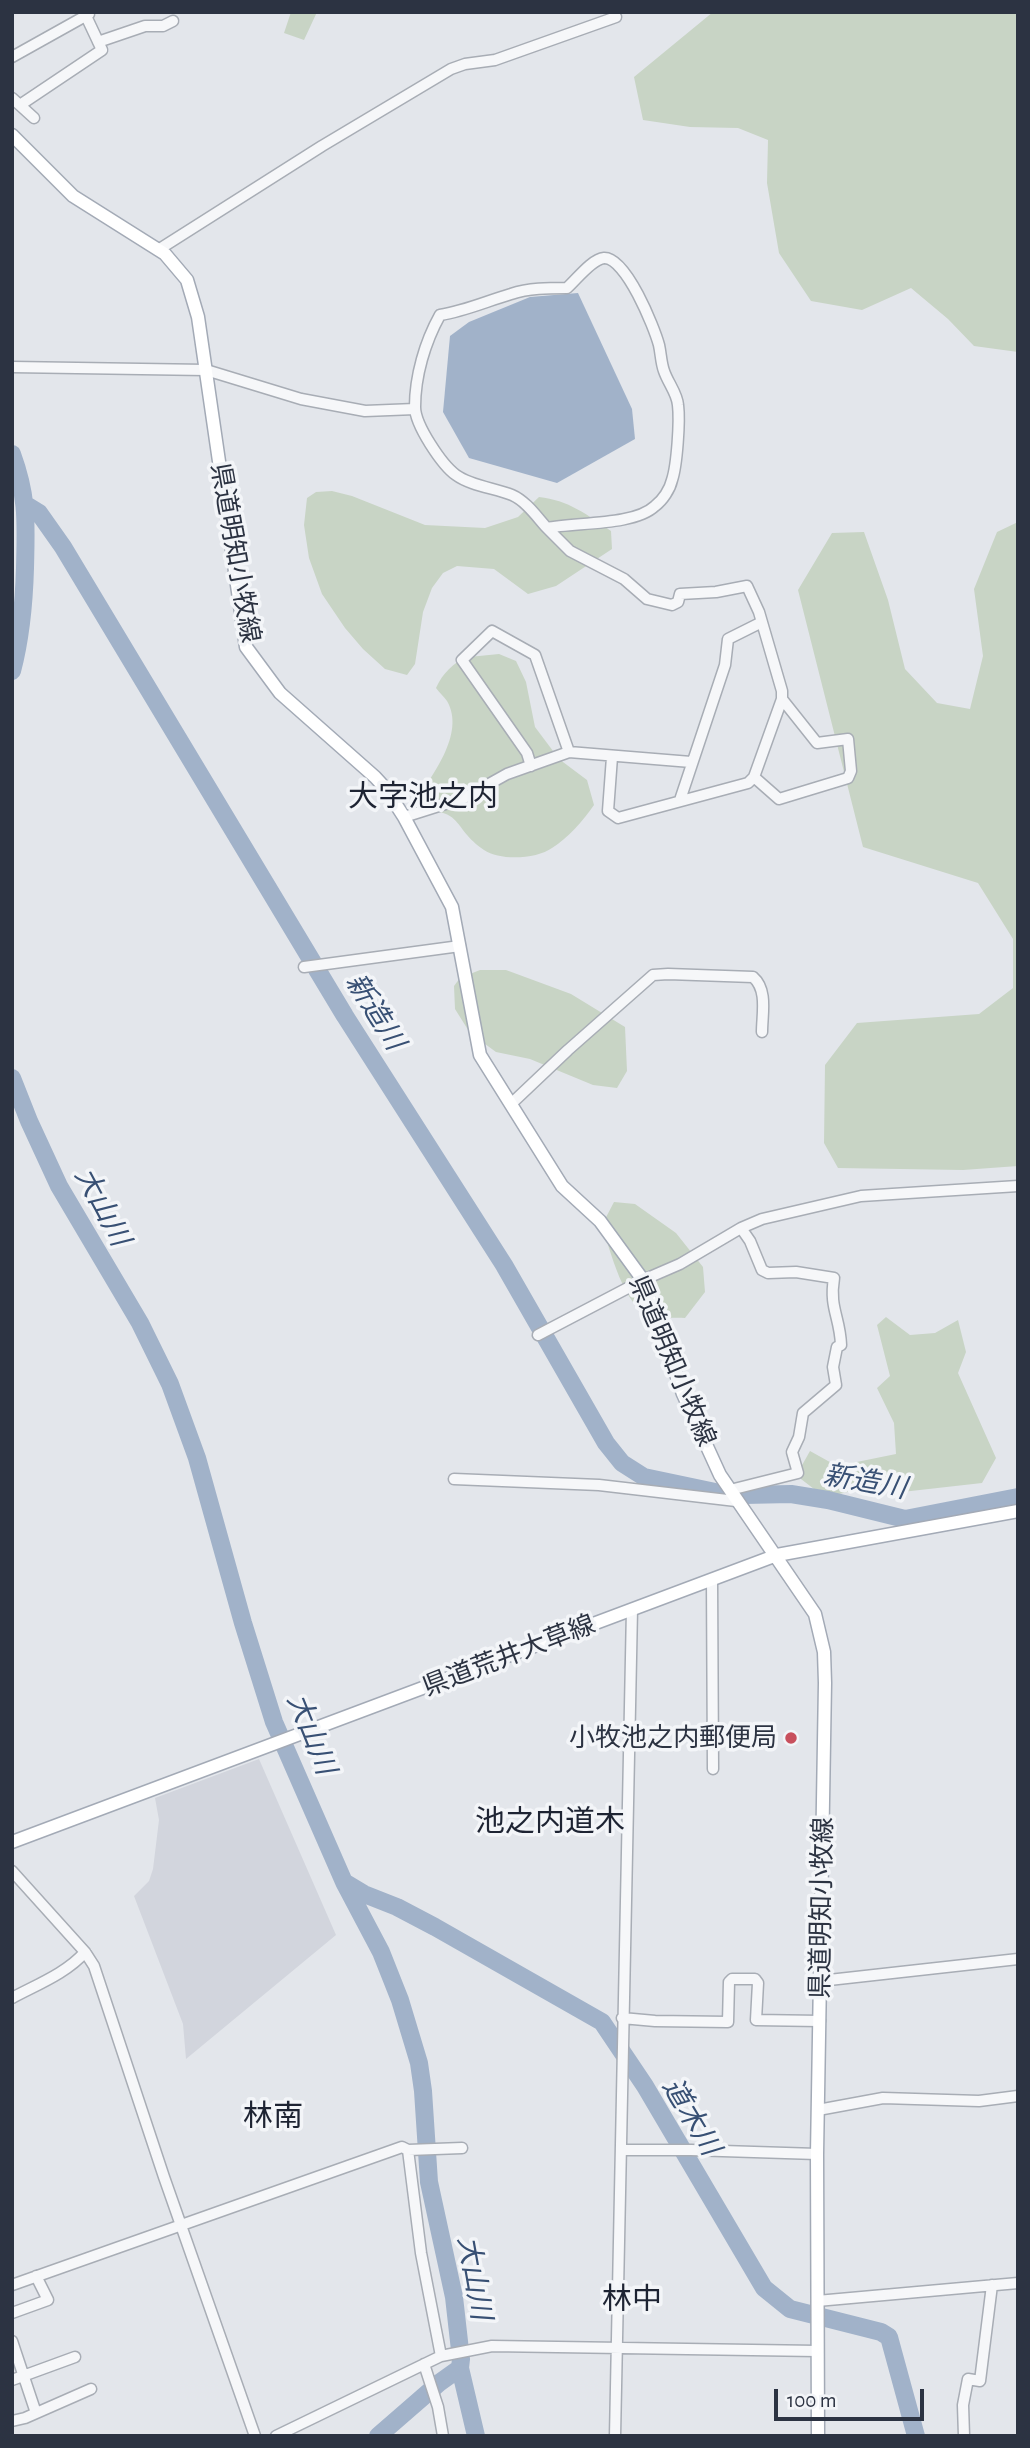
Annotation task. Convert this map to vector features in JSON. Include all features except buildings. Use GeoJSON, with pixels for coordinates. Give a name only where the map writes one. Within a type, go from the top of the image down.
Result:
{"type":"FeatureCollection","features":[{"type":"Feature","properties":{"kind":"main road","name":"県道明知小牧線"},"geometry":{"type":"LineString","coordinates":[[12,135],[73,195],[158,250],[187,280],[198,317],[247,647],[280,693],[374,777],[386,789],[404,817],[452,908],[480,1055],[562,1186],[600,1221],[643,1280],[683,1394],[720,1475],[815,1614],[824,1652],[817,2154],[818,2436]]}},
{"type":"Feature","properties":{"kind":"main road","name":"県道荒井大草線"},"geometry":{"type":"LineString","coordinates":[[12,1842],[777,1555],[1018,1511]]}},
{"type":"Feature","properties":{"kind":"street"},"geometry":{"type":"LineString","coordinates":[[12,57],[89,14],[102,50],[16,101],[34,118]]}},
{"type":"Feature","properties":{"kind":"street"},"geometry":{"type":"LineString","coordinates":[[158,250],[322,146],[451,69],[495,60],[616,17]]}},
{"type":"Feature","properties":{"kind":"street"},"geometry":{"type":"LineString","coordinates":[[98,43],[145,26],[163,26],[173,21]]}},
{"type":"Feature","properties":{"kind":"street"},"geometry":{"type":"LineString","coordinates":[[547,528],[617,521],[647,512],[664,497],[672,480],[679,421],[678,402],[664,371],[658,342],[632,284],[619,264],[604,258],[597,261],[568,288],[512,293],[487,303],[440,315],[425,346],[415,410],[442,462],[458,477],[519,499],[547,528],[570,551],[614,573],[647,598],[672,605],[678,602],[680,594],[716,592],[747,586],[762,622],[782,691],[782,699],[754,777],[748,783],[618,818],[608,811],[612,757]]}},
{"type":"Feature","properties":{"kind":"street"},"geometry":{"type":"LineString","coordinates":[[12,367],[206,370],[301,399],[365,411],[415,410]]}},
{"type":"Feature","properties":{"kind":"street"},"geometry":{"type":"LineString","coordinates":[[680,800],[725,665],[728,639],[762,622]]}},
{"type":"Feature","properties":{"kind":"street"},"geometry":{"type":"LineString","coordinates":[[531,766],[527,753],[462,660],[492,631],[535,655],[569,752]]}},
{"type":"Feature","properties":{"kind":"street"},"geometry":{"type":"LineString","coordinates":[[754,777],[779,800],[848,778],[851,771],[848,739],[817,743],[782,699]]}},
{"type":"Feature","properties":{"kind":"street"},"geometry":{"type":"LineString","coordinates":[[404,817],[464,798],[507,774],[569,752],[691,762]]}},
{"type":"Feature","properties":{"kind":"street"},"geometry":{"type":"LineString","coordinates":[[304,967],[460,946]]}},
{"type":"Feature","properties":{"kind":"street"},"geometry":{"type":"LineString","coordinates":[[511,1104],[653,975],[753,977],[762,990],[762,1032]]}},
{"type":"Feature","properties":{"kind":"street"},"geometry":{"type":"LineString","coordinates":[[538,1335],[643,1280],[680,1264],[741,1228],[762,1219],[861,1196],[1018,1186]]}},
{"type":"Feature","properties":{"kind":"street"},"geometry":{"type":"LineString","coordinates":[[454,1479],[599,1485],[733,1495],[798,1473],[792,1452],[799,1437],[803,1413],[835,1385],[834,1355],[836,1347],[841,1345],[840,1328],[832,1305],[834,1278],[796,1272],[768,1273],[762,1270],[750,1241],[741,1228]]}},
{"type":"Feature","properties":{"kind":"street"},"geometry":{"type":"LineString","coordinates":[[712,1579],[713,1769]]}},
{"type":"Feature","properties":{"kind":"street"},"geometry":{"type":"LineString","coordinates":[[615,2436],[632,1609]]}},
{"type":"Feature","properties":{"kind":"street"},"geometry":{"type":"LineString","coordinates":[[12,1871],[85,1952],[94,1966],[255,2436]]}},
{"type":"Feature","properties":{"kind":"street"},"geometry":{"type":"LineString","coordinates":[[12,1997],[53,1975],[85,1952]]}},
{"type":"Feature","properties":{"kind":"street"},"geometry":{"type":"LineString","coordinates":[[821,1984],[829,1980],[1018,1958]]}},
{"type":"Feature","properties":{"kind":"street"},"geometry":{"type":"LineString","coordinates":[[622,2018],[728,2022],[729,1982],[732,1979],[755,1979],[758,1983],[756,2021],[820,2021]]}},
{"type":"Feature","properties":{"kind":"street"},"geometry":{"type":"LineString","coordinates":[[818,2110],[883,2098],[979,2101],[1018,2096]]}},
{"type":"Feature","properties":{"kind":"street"},"geometry":{"type":"LineString","coordinates":[[12,2284],[402,2147],[462,2148]]}},
{"type":"Feature","properties":{"kind":"street"},"geometry":{"type":"LineString","coordinates":[[411,2149],[418,2230],[441,2356]]}},
{"type":"Feature","properties":{"kind":"street"},"geometry":{"type":"LineString","coordinates":[[621,2150],[817,2154]]}},
{"type":"Feature","properties":{"kind":"street"},"geometry":{"type":"LineString","coordinates":[[12,2313],[48,2300],[36,2276]]}},
{"type":"Feature","properties":{"kind":"street"},"geometry":{"type":"LineString","coordinates":[[817,2312],[1018,2283]]}},
{"type":"Feature","properties":{"kind":"street"},"geometry":{"type":"LineString","coordinates":[[964,2436],[963,2405],[968,2379],[980,2381],[992,2286]]}},
{"type":"Feature","properties":{"kind":"street"},"geometry":{"type":"LineString","coordinates":[[12,2342],[36,2413]]}},
{"type":"Feature","properties":{"kind":"street"},"geometry":{"type":"LineString","coordinates":[[276,2436],[441,2356],[500,2345],[817,2351]]}},
{"type":"Feature","properties":{"kind":"street"},"geometry":{"type":"LineString","coordinates":[[12,2381],[75,2357]]}},
{"type":"Feature","properties":{"kind":"street"},"geometry":{"type":"LineString","coordinates":[[424,2364],[443,2436]]}},
{"type":"Feature","properties":{"kind":"street"},"geometry":{"type":"LineString","coordinates":[[12,2421],[91,2389]]}},
{"type":"Feature","properties":{"kind":"shaded area"},"geometry":{"type":"Polygon","coordinates":[[[259,1759],[336,1935],[186,2059],[183,2024],[134,1896],[149,1881],[153,1869],[159,1820],[155,1798],[259,1759]]]}},
{"type":"Feature","properties":{"kind":"green space"},"geometry":{"type":"Polygon","coordinates":[[[291,12],[317,12],[304,40],[284,33],[291,12]]]}},
{"type":"Feature","properties":{"kind":"green space"},"geometry":{"type":"Polygon","coordinates":[[[713,12],[1018,12],[1018,352],[974,346],[948,319],[911,288],[862,310],[811,301],[779,253],[767,183],[768,140],[738,128],[690,127],[643,120],[634,77],[713,12]]]}},
{"type":"Feature","properties":{"kind":"green space"},"geometry":{"type":"Polygon","coordinates":[[[332,491],[352,496],[425,525],[485,528],[518,517],[539,497],[559,501],[611,531],[612,549],[556,586],[528,594],[494,569],[457,566],[443,573],[432,588],[423,612],[415,664],[407,675],[385,669],[363,649],[322,594],[309,558],[304,525],[307,498],[316,492],[332,491]]]}},
{"type":"Feature","properties":{"kind":"green space"},"geometry":{"type":"Polygon","coordinates":[[[1018,522],[1018,1166],[963,1170],[838,1168],[824,1143],[825,1065],[857,1023],[979,1014],[1013,988],[1013,939],[978,883],[863,847],[798,590],[832,533],[864,532],[888,600],[905,669],[937,703],[970,709],[983,656],[974,589],[997,532],[1018,522]]]}},
{"type":"Feature","properties":{"kind":"green space"},"geometry":{"type":"Polygon","coordinates":[[[499,654],[516,661],[526,682],[535,727],[559,759],[587,780],[594,805],[575,829],[558,844],[545,852],[528,856],[491,854],[473,841],[450,816],[430,810],[413,810],[414,803],[444,755],[452,727],[452,714],[447,701],[436,688],[439,682],[449,669],[467,655],[499,654]]]}},
{"type":"Feature","properties":{"kind":"green space"},"geometry":{"type":"Polygon","coordinates":[[[480,970],[506,970],[571,994],[625,1027],[627,1071],[617,1088],[593,1085],[530,1059],[496,1052],[470,1033],[455,1009],[454,986],[460,978],[480,970]]]}},
{"type":"Feature","properties":{"kind":"green space"},"geometry":{"type":"Polygon","coordinates":[[[614,1202],[635,1204],[676,1233],[703,1267],[705,1292],[685,1318],[651,1316],[641,1311],[633,1302],[619,1277],[602,1225],[614,1202]]]}},
{"type":"Feature","properties":{"kind":"green space"},"geometry":{"type":"Polygon","coordinates":[[[886,1317],[910,1335],[935,1333],[958,1320],[966,1352],[958,1373],[996,1458],[982,1483],[902,1492],[868,1487],[835,1495],[814,1489],[801,1479],[801,1467],[810,1451],[837,1466],[896,1454],[894,1423],[877,1388],[890,1376],[877,1325],[886,1317]]]}},
{"type":"Feature","properties":{"kind":"water"},"geometry":{"type":"Polygon","coordinates":[[[578,293],[632,409],[635,439],[557,483],[469,458],[443,412],[450,336],[469,322],[530,297],[578,293]]]}},
{"type":"Feature","properties":{"kind":"waterway","name":"大山川"},"geometry":{"type":"LineString","coordinates":[[12,454],[23,497],[26,537],[23,607],[12,671]]}},
{"type":"Feature","properties":{"kind":"waterway","name":"新造川"},"geometry":{"type":"LineString","coordinates":[[26,505],[39,513],[63,547],[345,1016],[504,1265],[606,1443],[622,1463],[644,1477],[720,1493]]}},
{"type":"Feature","properties":{"kind":"waterway","name":"大山川"},"geometry":{"type":"LineString","coordinates":[[12,1078],[59,1186],[140,1323],[170,1384],[197,1458],[274,1722],[344,1882],[381,1952],[400,2000],[419,2063],[429,2182],[454,2297],[460,2368],[476,2436]]}},
{"type":"Feature","properties":{"kind":"waterway","name":"新造川"},"geometry":{"type":"LineString","coordinates":[[744,1495],[791,1494],[905,1519],[1018,1497]]}},
{"type":"Feature","properties":{"kind":"waterway","name":"道木川"},"geometry":{"type":"LineString","coordinates":[[344,1882],[435,1927],[602,2022],[645,2086],[764,2288],[790,2309],[881,2332],[889,2337],[916,2436]]}},
{"type":"Feature","properties":{"kind":"waterway"},"geometry":{"type":"LineString","coordinates":[[378,2436],[460,2368]]}},
{"type":"Feature","properties":{"kind":"place","name":"小牧池之内郵便局"},"geometry":{"type":"Point","coordinates":[791,1738]}},
{"type":"Feature","properties":{"kind":"district","name":"大字池之内"},"geometry":{"type":"Point","coordinates":[423,797]}},
{"type":"Feature","properties":{"kind":"district","name":"池之内道木"},"geometry":{"type":"Point","coordinates":[550,1822]}},
{"type":"Feature","properties":{"kind":"district","name":"林南"},"geometry":{"type":"Point","coordinates":[273,2117]}},
{"type":"Feature","properties":{"kind":"district","name":"林中"},"geometry":{"type":"Point","coordinates":[632,2300]}}]}
